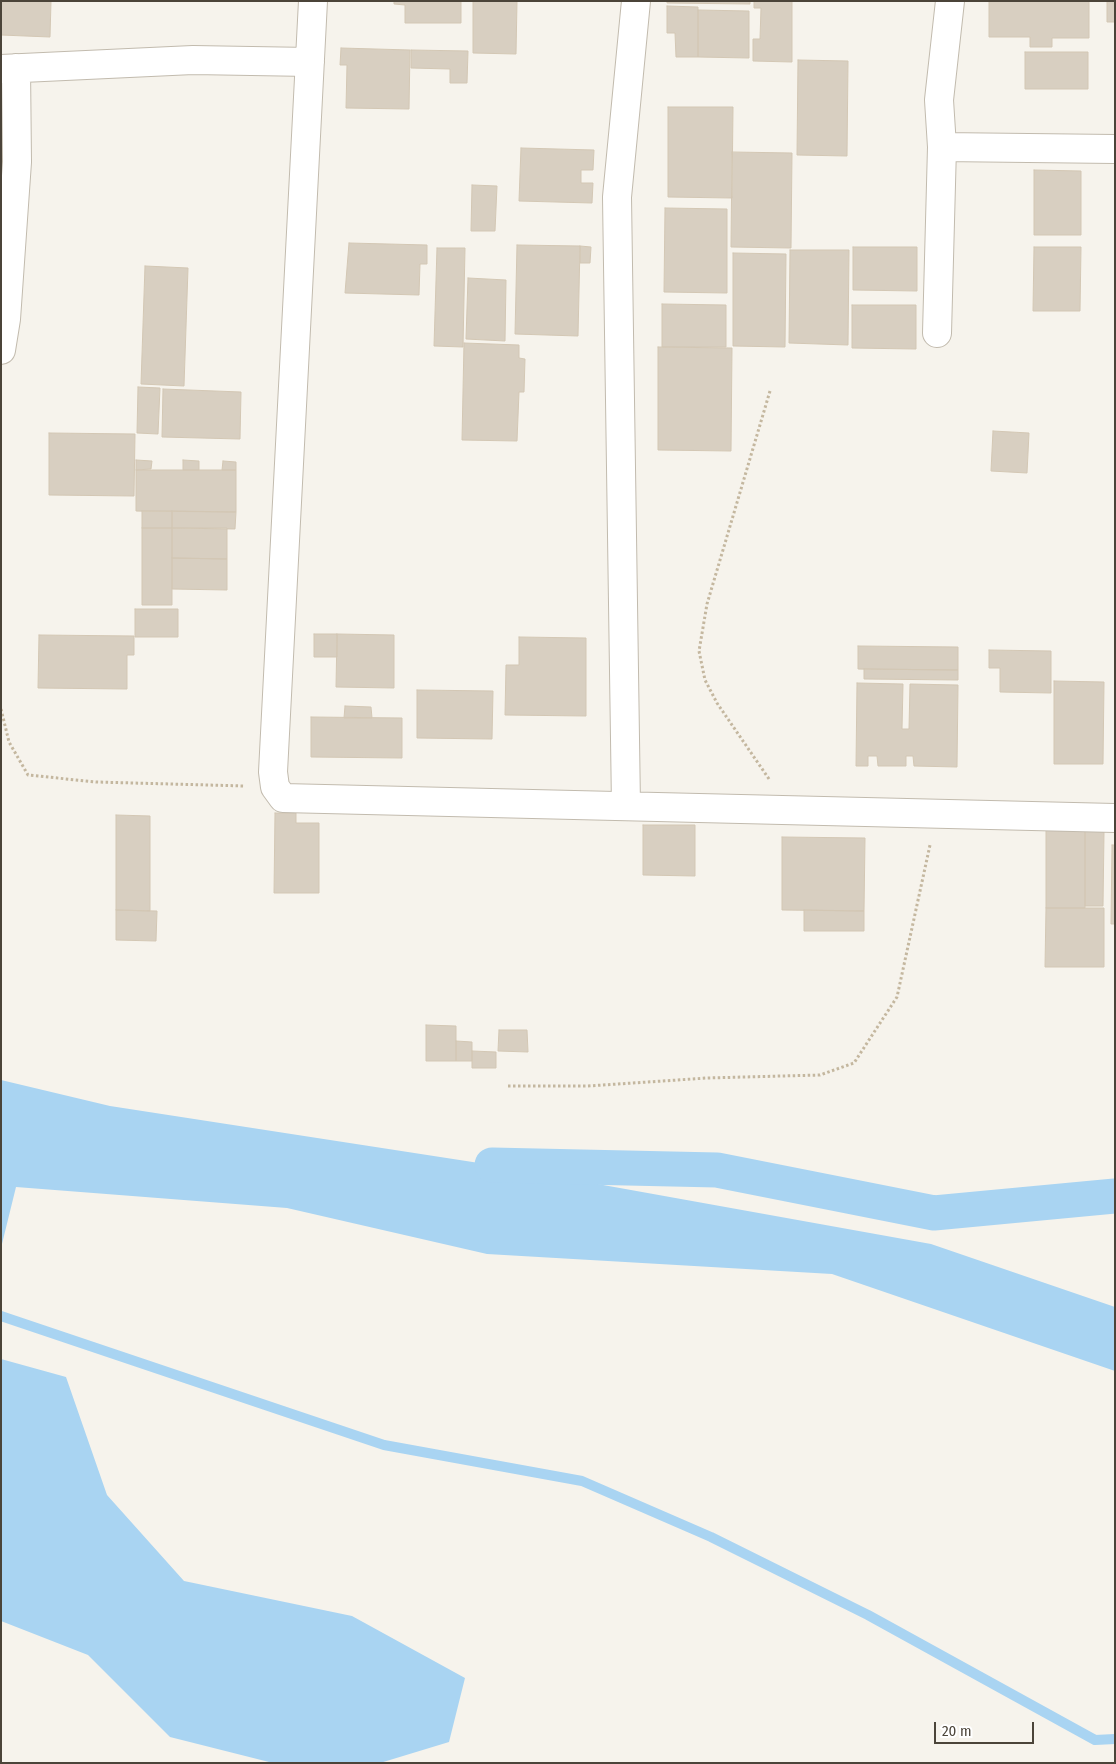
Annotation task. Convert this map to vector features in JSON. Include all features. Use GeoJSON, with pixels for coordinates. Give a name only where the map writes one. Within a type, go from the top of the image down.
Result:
{"type":"FeatureCollection","features":[{"type":"Feature","properties":{"kind":"street"},"geometry":{"type":"LineString","coordinates":[[313,1],[273,772],[275,787],[283,798],[1115,818]]}},
{"type":"Feature","properties":{"kind":"street"},"geometry":{"type":"LineString","coordinates":[[626,806],[617,197],[636,1]]}},
{"type":"Feature","properties":{"kind":"street"},"geometry":{"type":"LineString","coordinates":[[937,333],[942,147],[939,100],[950,1]]}},
{"type":"Feature","properties":{"kind":"street"},"geometry":{"type":"LineString","coordinates":[[1,350],[6,319],[17,162],[9,68],[193,60],[310,62]]}},
{"type":"Feature","properties":{"kind":"street"},"geometry":{"type":"LineString","coordinates":[[942,147],[1115,149]]}},
{"type":"Feature","properties":{"kind":"path"},"geometry":{"type":"LineString","coordinates":[[770,391],[707,604],[699,651],[705,680],[717,703],[791,810]]}},
{"type":"Feature","properties":{"kind":"path"},"geometry":{"type":"LineString","coordinates":[[1,709],[9,742],[28,775],[96,782],[275,787]]}},
{"type":"Feature","properties":{"kind":"path"},"geometry":{"type":"LineString","coordinates":[[508,1086],[588,1086],[707,1078],[820,1074],[854,1063],[897,997],[920,899],[936,814]]}},
{"type":"Feature","properties":{"kind":"water"},"geometry":{"type":"Polygon","coordinates":[[[1,1080],[110,1106],[492,1165],[931,1244],[1115,1307],[1115,1371],[832,1274],[487,1254],[287,1208],[16,1187],[1,1248],[1,1080]]]}},
{"type":"Feature","properties":{"kind":"water"},"geometry":{"type":"Polygon","coordinates":[[[1,1359],[66,1377],[107,1495],[184,1581],[352,1616],[465,1678],[449,1742],[380,1763],[273,1763],[170,1737],[88,1655],[1,1621],[1,1359]]]}},
{"type":"Feature","properties":{"kind":"building"},"geometry":{"type":"Polygon","coordinates":[[[1,1],[51,1],[50,37],[1,35],[1,1]]]}},
{"type":"Feature","properties":{"kind":"building"},"geometry":{"type":"Polygon","coordinates":[[[394,1],[461,1],[461,23],[405,23],[405,5],[394,4],[394,1]]]}},
{"type":"Feature","properties":{"kind":"building"},"geometry":{"type":"Polygon","coordinates":[[[473,1],[517,1],[516,54],[473,53],[473,1]]]}},
{"type":"Feature","properties":{"kind":"building"},"geometry":{"type":"Polygon","coordinates":[[[667,1],[750,1],[750,4],[667,3],[667,1]]]}},
{"type":"Feature","properties":{"kind":"building"},"geometry":{"type":"Polygon","coordinates":[[[754,1],[792,1],[792,62],[753,61],[753,39],[760,39],[761,8],[754,8],[754,1]]]}},
{"type":"Feature","properties":{"kind":"building"},"geometry":{"type":"Polygon","coordinates":[[[989,1],[1089,1],[1089,38],[1052,38],[1052,47],[1030,47],[1030,37],[989,37],[989,1]]]}},
{"type":"Feature","properties":{"kind":"building"},"geometry":{"type":"Polygon","coordinates":[[[1107,1],[1115,1],[1115,22],[1107,22],[1107,1]]]}},
{"type":"Feature","properties":{"kind":"building"},"geometry":{"type":"Polygon","coordinates":[[[667,6],[698,7],[698,57],[676,57],[675,33],[667,33],[667,6]]]}},
{"type":"Feature","properties":{"kind":"building"},"geometry":{"type":"Polygon","coordinates":[[[698,10],[749,11],[749,58],[698,57],[698,10]]]}},
{"type":"Feature","properties":{"kind":"building"},"geometry":{"type":"Polygon","coordinates":[[[341,48],[410,50],[409,109],[346,108],[347,65],[340,65],[341,48]]]}},
{"type":"Feature","properties":{"kind":"building"},"geometry":{"type":"Polygon","coordinates":[[[411,50],[468,51],[467,83],[450,83],[450,69],[411,68],[411,50]]]}},
{"type":"Feature","properties":{"kind":"building"},"geometry":{"type":"Polygon","coordinates":[[[1025,52],[1088,52],[1088,89],[1025,89],[1025,52]]]}},
{"type":"Feature","properties":{"kind":"building"},"geometry":{"type":"Polygon","coordinates":[[[798,60],[848,61],[847,156],[797,155],[798,60]]]}},
{"type":"Feature","properties":{"kind":"building"},"geometry":{"type":"Polygon","coordinates":[[[668,107],[733,107],[732,198],[668,197],[668,107]]]}},
{"type":"Feature","properties":{"kind":"building"},"geometry":{"type":"Polygon","coordinates":[[[521,148],[594,150],[593,170],[581,170],[581,183],[593,183],[592,203],[519,201],[521,148]]]}},
{"type":"Feature","properties":{"kind":"building"},"geometry":{"type":"Polygon","coordinates":[[[732,152],[792,153],[791,248],[731,247],[732,152]]]}},
{"type":"Feature","properties":{"kind":"building"},"geometry":{"type":"Polygon","coordinates":[[[1034,170],[1081,171],[1081,235],[1034,235],[1034,170]]]}},
{"type":"Feature","properties":{"kind":"building"},"geometry":{"type":"Polygon","coordinates":[[[472,185],[497,186],[495,231],[471,231],[472,185]]]}},
{"type":"Feature","properties":{"kind":"building"},"geometry":{"type":"Polygon","coordinates":[[[665,208],[727,209],[727,293],[664,292],[665,208]]]}},
{"type":"Feature","properties":{"kind":"building"},"geometry":{"type":"Polygon","coordinates":[[[349,243],[427,245],[427,264],[420,264],[419,295],[345,293],[349,243]]]}},
{"type":"Feature","properties":{"kind":"building"},"geometry":{"type":"Polygon","coordinates":[[[517,245],[580,246],[578,336],[515,334],[517,245]]]}},
{"type":"Feature","properties":{"kind":"building"},"geometry":{"type":"Polygon","coordinates":[[[580,246],[591,247],[590,263],[580,263],[580,246]]]}},
{"type":"Feature","properties":{"kind":"building"},"geometry":{"type":"Polygon","coordinates":[[[853,247],[917,247],[917,291],[853,290],[853,247]]]}},
{"type":"Feature","properties":{"kind":"building"},"geometry":{"type":"Polygon","coordinates":[[[1034,247],[1081,247],[1080,311],[1033,311],[1034,247]]]}},
{"type":"Feature","properties":{"kind":"building"},"geometry":{"type":"Polygon","coordinates":[[[437,248],[465,248],[463,347],[434,346],[437,248]]]}},
{"type":"Feature","properties":{"kind":"building"},"geometry":{"type":"Polygon","coordinates":[[[790,250],[849,250],[848,345],[789,343],[790,250]]]}},
{"type":"Feature","properties":{"kind":"building"},"geometry":{"type":"Polygon","coordinates":[[[733,253],[786,254],[785,347],[733,346],[733,253]]]}},
{"type":"Feature","properties":{"kind":"building"},"geometry":{"type":"Polygon","coordinates":[[[145,266],[188,268],[184,386],[141,384],[145,266]]]}},
{"type":"Feature","properties":{"kind":"building"},"geometry":{"type":"Polygon","coordinates":[[[468,278],[506,280],[505,341],[466,339],[468,278]]]}},
{"type":"Feature","properties":{"kind":"building"},"geometry":{"type":"Polygon","coordinates":[[[662,304],[726,305],[726,347],[662,347],[662,304]]]}},
{"type":"Feature","properties":{"kind":"building"},"geometry":{"type":"Polygon","coordinates":[[[852,305],[916,305],[916,349],[852,348],[852,305]]]}},
{"type":"Feature","properties":{"kind":"building"},"geometry":{"type":"Polygon","coordinates":[[[464,343],[519,345],[519,358],[525,359],[524,392],[519,392],[517,441],[462,440],[464,343]]]}},
{"type":"Feature","properties":{"kind":"building"},"geometry":{"type":"Polygon","coordinates":[[[658,347],[732,348],[731,451],[658,450],[658,347]]]}},
{"type":"Feature","properties":{"kind":"building"},"geometry":{"type":"Polygon","coordinates":[[[138,387],[160,388],[158,434],[137,433],[138,387]]]}},
{"type":"Feature","properties":{"kind":"building"},"geometry":{"type":"Polygon","coordinates":[[[163,389],[241,392],[240,439],[162,437],[163,389]]]}},
{"type":"Feature","properties":{"kind":"building"},"geometry":{"type":"Polygon","coordinates":[[[993,431],[1029,433],[1027,473],[991,471],[993,431]]]}},
{"type":"Feature","properties":{"kind":"building"},"geometry":{"type":"Polygon","coordinates":[[[49,433],[135,434],[134,496],[49,495],[49,433]]]}},
{"type":"Feature","properties":{"kind":"building"},"geometry":{"type":"Polygon","coordinates":[[[136,460],[152,461],[151,469],[136,470],[136,460]]]}},
{"type":"Feature","properties":{"kind":"building"},"geometry":{"type":"Polygon","coordinates":[[[183,460],[199,461],[199,470],[183,470],[183,460]]]}},
{"type":"Feature","properties":{"kind":"building"},"geometry":{"type":"Polygon","coordinates":[[[223,461],[236,462],[236,470],[222,470],[223,461]]]}},
{"type":"Feature","properties":{"kind":"building"},"geometry":{"type":"Polygon","coordinates":[[[136,470],[236,470],[236,512],[136,511],[136,470]]]}},
{"type":"Feature","properties":{"kind":"building"},"geometry":{"type":"Polygon","coordinates":[[[142,511],[172,511],[172,528],[142,528],[142,511]]]}},
{"type":"Feature","properties":{"kind":"building"},"geometry":{"type":"Polygon","coordinates":[[[172,511],[236,512],[235,529],[172,528],[172,511]]]}},
{"type":"Feature","properties":{"kind":"building"},"geometry":{"type":"Polygon","coordinates":[[[142,528],[172,528],[172,605],[142,605],[142,528]]]}},
{"type":"Feature","properties":{"kind":"building"},"geometry":{"type":"Polygon","coordinates":[[[172,528],[227,528],[227,559],[172,558],[172,528]]]}},
{"type":"Feature","properties":{"kind":"building"},"geometry":{"type":"Polygon","coordinates":[[[172,558],[227,559],[227,590],[172,589],[172,558]]]}},
{"type":"Feature","properties":{"kind":"building"},"geometry":{"type":"Polygon","coordinates":[[[135,609],[178,609],[178,637],[135,637],[135,609]]]}},
{"type":"Feature","properties":{"kind":"building"},"geometry":{"type":"Polygon","coordinates":[[[314,634],[337,634],[337,657],[314,657],[314,634]]]}},
{"type":"Feature","properties":{"kind":"building"},"geometry":{"type":"Polygon","coordinates":[[[337,634],[394,635],[394,688],[336,687],[337,634]]]}},
{"type":"Feature","properties":{"kind":"building"},"geometry":{"type":"Polygon","coordinates":[[[39,635],[134,636],[134,655],[127,655],[127,689],[38,688],[39,635]]]}},
{"type":"Feature","properties":{"kind":"building"},"geometry":{"type":"Polygon","coordinates":[[[519,637],[586,638],[586,716],[505,715],[506,665],[519,665],[519,637]]]}},
{"type":"Feature","properties":{"kind":"building"},"geometry":{"type":"Polygon","coordinates":[[[858,646],[958,647],[958,670],[858,669],[858,646]]]}},
{"type":"Feature","properties":{"kind":"building"},"geometry":{"type":"Polygon","coordinates":[[[989,650],[1051,651],[1051,693],[1000,692],[1000,668],[989,668],[989,650]]]}},
{"type":"Feature","properties":{"kind":"building"},"geometry":{"type":"Polygon","coordinates":[[[864,669],[958,670],[958,680],[864,679],[864,669]]]}},
{"type":"Feature","properties":{"kind":"building"},"geometry":{"type":"Polygon","coordinates":[[[1054,681],[1104,682],[1103,764],[1054,764],[1054,681]]]}},
{"type":"Feature","properties":{"kind":"building"},"geometry":{"type":"Polygon","coordinates":[[[857,683],[903,684],[902,729],[909,729],[910,684],[958,685],[957,767],[914,766],[913,756],[906,756],[906,766],[878,766],[877,756],[868,756],[868,766],[856,766],[857,683]]]}},
{"type":"Feature","properties":{"kind":"building"},"geometry":{"type":"Polygon","coordinates":[[[417,690],[493,691],[492,739],[417,738],[417,690]]]}},
{"type":"Feature","properties":{"kind":"building"},"geometry":{"type":"Polygon","coordinates":[[[345,706],[371,707],[372,718],[344,718],[345,706]]]}},
{"type":"Feature","properties":{"kind":"building"},"geometry":{"type":"Polygon","coordinates":[[[311,717],[402,718],[402,758],[311,757],[311,717]]]}},
{"type":"Feature","properties":{"kind":"building"},"geometry":{"type":"Polygon","coordinates":[[[275,813],[296,813],[296,823],[319,823],[319,893],[274,893],[275,813]]]}},
{"type":"Feature","properties":{"kind":"building"},"geometry":{"type":"Polygon","coordinates":[[[116,815],[150,816],[150,911],[116,910],[116,815]]]}},
{"type":"Feature","properties":{"kind":"building"},"geometry":{"type":"Polygon","coordinates":[[[643,825],[695,825],[695,876],[643,875],[643,825]]]}},
{"type":"Feature","properties":{"kind":"building"},"geometry":{"type":"Polygon","coordinates":[[[1046,828],[1085,829],[1085,908],[1046,908],[1046,828]]]}},
{"type":"Feature","properties":{"kind":"building"},"geometry":{"type":"Polygon","coordinates":[[[1085,831],[1104,832],[1103,906],[1085,906],[1085,831]]]}},
{"type":"Feature","properties":{"kind":"building"},"geometry":{"type":"Polygon","coordinates":[[[782,837],[865,838],[864,911],[782,910],[782,837]]]}},
{"type":"Feature","properties":{"kind":"building"},"geometry":{"type":"Polygon","coordinates":[[[1112,845],[1115,845],[1115,924],[1111,924],[1112,845]]]}},
{"type":"Feature","properties":{"kind":"building"},"geometry":{"type":"Polygon","coordinates":[[[1046,908],[1104,908],[1104,967],[1045,967],[1046,908]]]}},
{"type":"Feature","properties":{"kind":"building"},"geometry":{"type":"Polygon","coordinates":[[[116,910],[157,911],[156,941],[116,940],[116,910]]]}},
{"type":"Feature","properties":{"kind":"building"},"geometry":{"type":"Polygon","coordinates":[[[804,910],[864,911],[864,931],[804,931],[804,910]]]}},
{"type":"Feature","properties":{"kind":"building"},"geometry":{"type":"Polygon","coordinates":[[[426,1025],[456,1026],[456,1061],[426,1061],[426,1025]]]}},
{"type":"Feature","properties":{"kind":"building"},"geometry":{"type":"Polygon","coordinates":[[[499,1030],[527,1030],[528,1052],[498,1051],[499,1030]]]}},
{"type":"Feature","properties":{"kind":"building"},"geometry":{"type":"Polygon","coordinates":[[[456,1041],[472,1042],[472,1061],[456,1061],[456,1041]]]}},
{"type":"Feature","properties":{"kind":"building"},"geometry":{"type":"Polygon","coordinates":[[[472,1051],[496,1052],[496,1068],[472,1068],[472,1051]]]}},
{"type":"Feature","properties":{"kind":"waterway"},"geometry":{"type":"LineString","coordinates":[[492,1165],[717,1170],[934,1213],[1115,1196]]}},
{"type":"Feature","properties":{"kind":"waterway"},"geometry":{"type":"LineString","coordinates":[[1,1316],[384,1445],[582,1481],[711,1537],[868,1615],[1095,1740],[1115,1739]]}}]}
